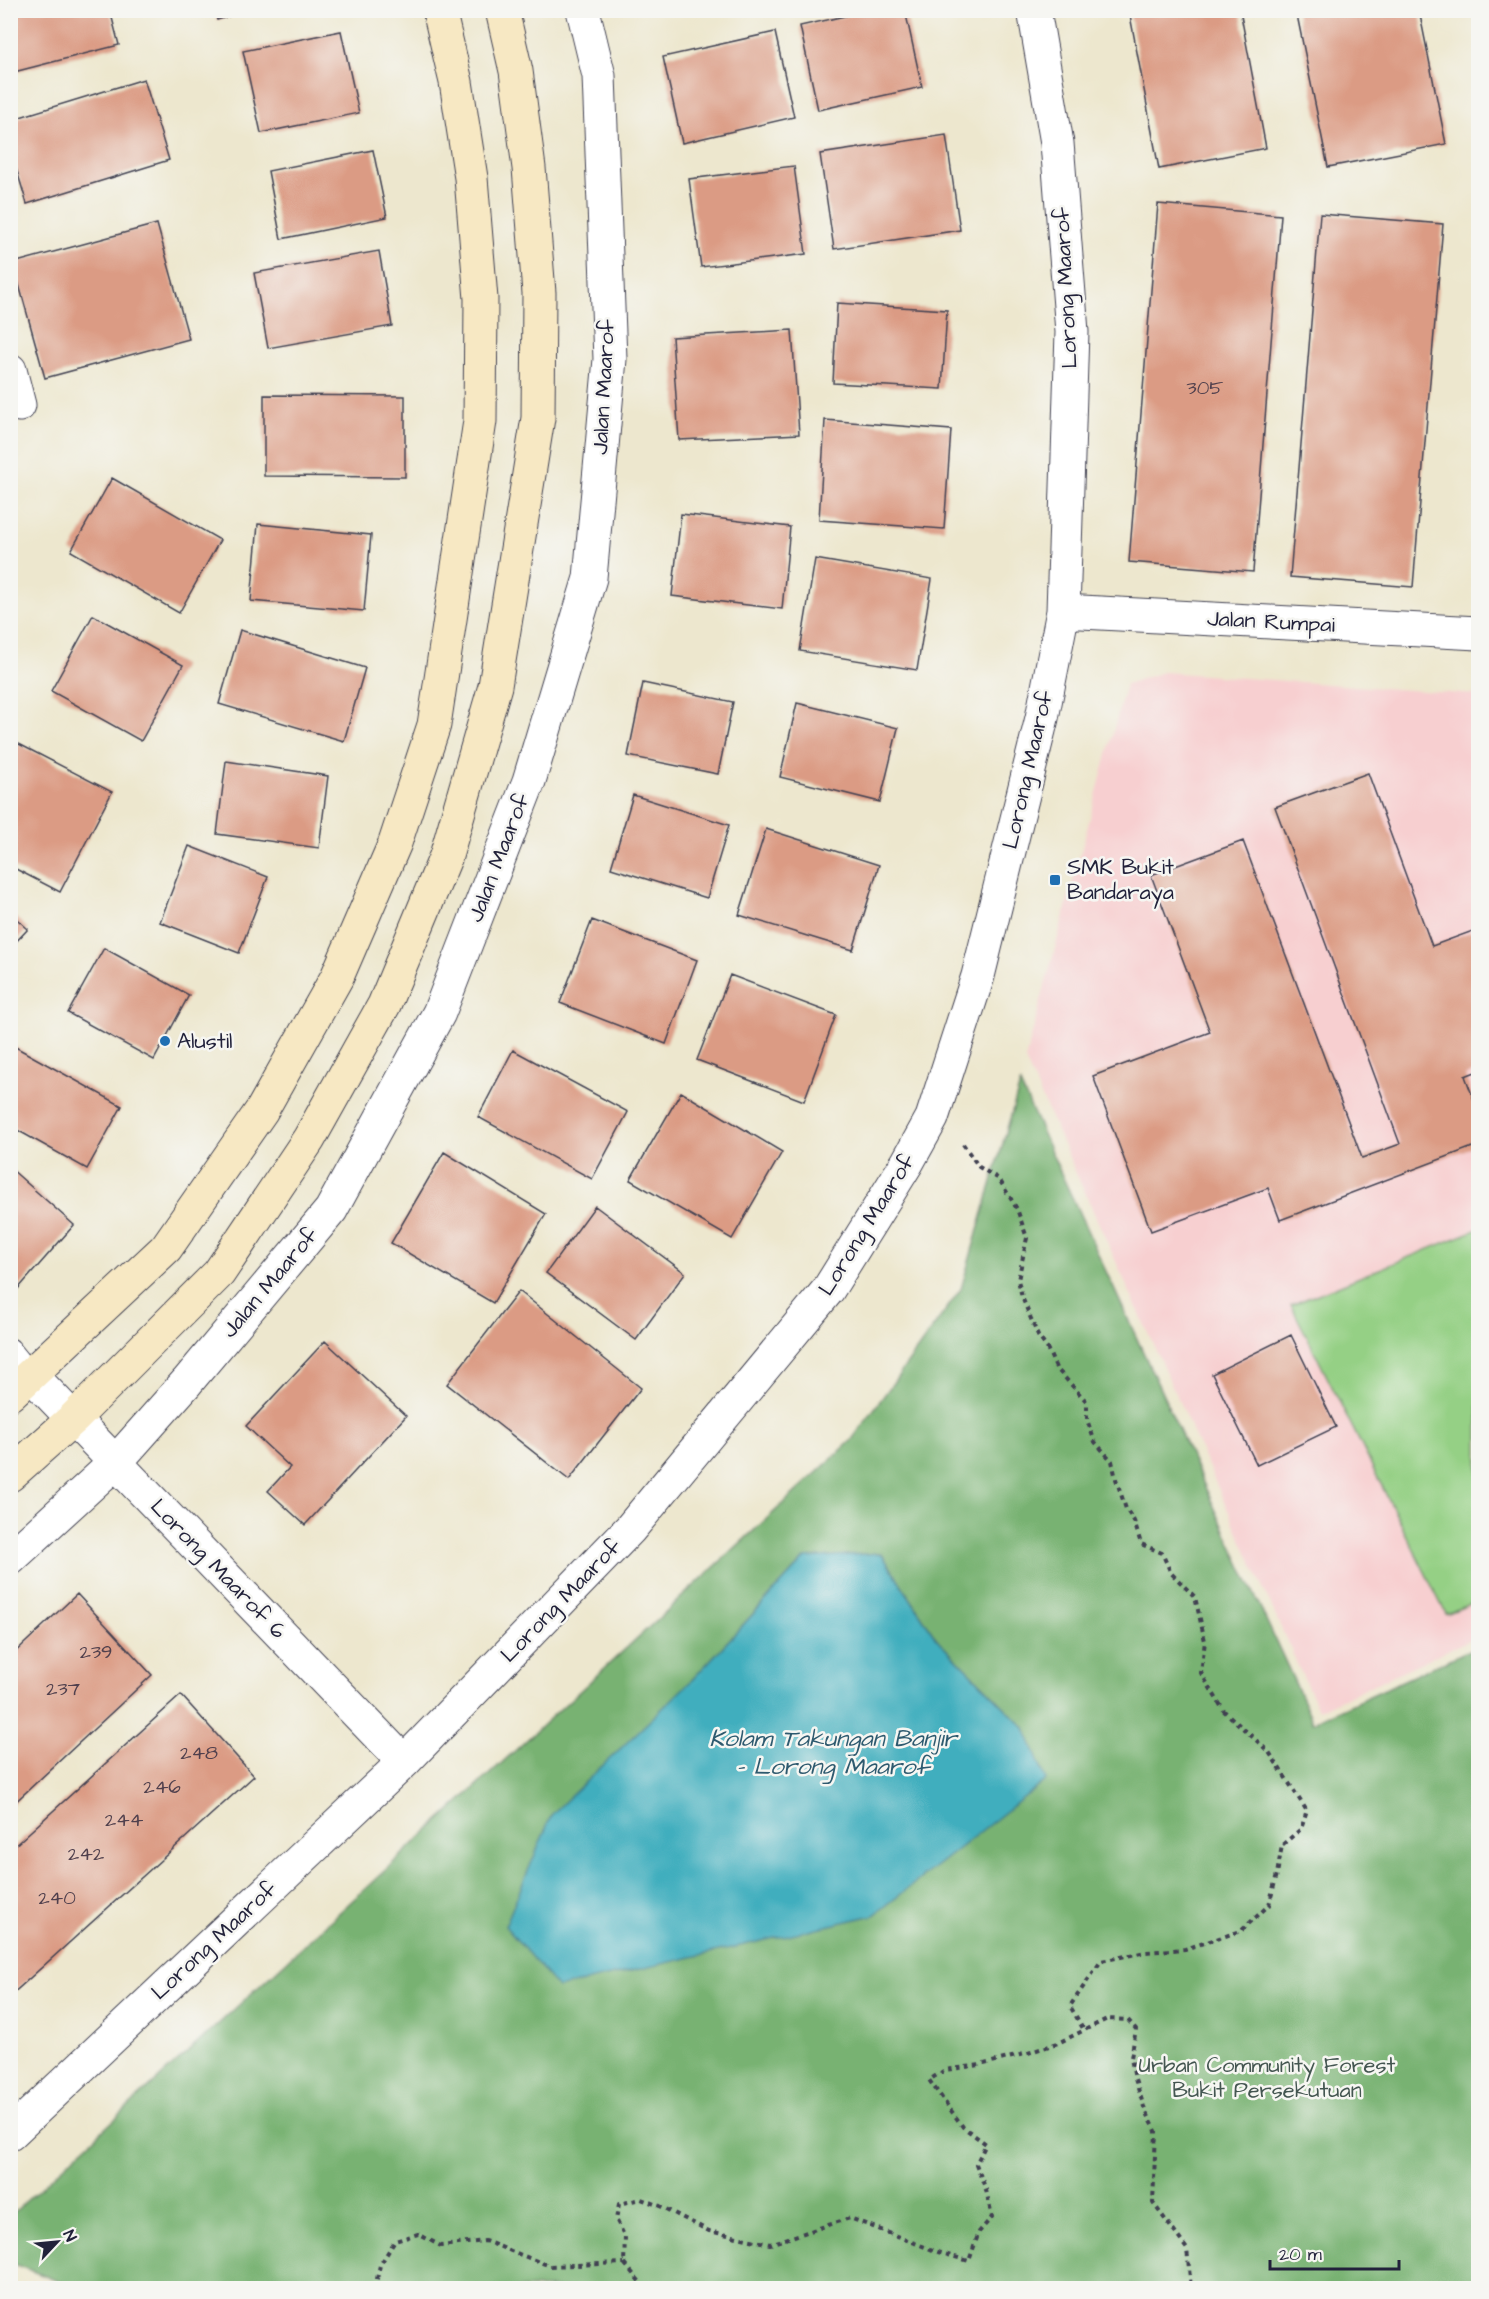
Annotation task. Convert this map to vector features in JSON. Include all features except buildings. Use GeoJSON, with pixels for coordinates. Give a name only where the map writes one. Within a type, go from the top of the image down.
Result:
{"type":"FeatureCollection","features":[{"type":"Feature","properties":{"kind":"main road"},"geometry":{"type":"LineString","coordinates":[[21,1385],[166,1248],[262,1110],[337,977],[395,843],[434,725],[480,410],[481,299],[471,178],[456,82],[439,10]]}},
{"type":"Feature","properties":{"kind":"main road","name":"Jalan Maarof"},"geometry":{"type":"LineString","coordinates":[[10,1475],[73,1419],[219,1273],[309,1139],[384,1005],[446,856],[495,686],[538,418],[539,293],[529,168],[516,71],[502,10]]}},
{"type":"Feature","properties":{"kind":"street","name":"Jalan Maarof"},"geometry":{"type":"LineString","coordinates":[[10,1559],[115,1463],[187,1382],[331,1210],[439,1013],[529,781],[590,578],[610,359],[599,76],[583,10]]}},
{"type":"Feature","properties":{"kind":"street","name":"Lorong Maarof"},"geometry":{"type":"LineString","coordinates":[[10,2134],[404,1762],[630,1529],[828,1290],[907,1163],[932,1118],[978,976],[1042,718],[1063,611],[1072,332],[1058,143],[1034,10]]}},
{"type":"Feature","properties":{"kind":"street"},"geometry":{"type":"LineString","coordinates":[[10,370],[19,405]]}},
{"type":"Feature","properties":{"kind":"street","name":"Jalan Rumpai"},"geometry":{"type":"LineString","coordinates":[[1063,611],[1479,633]]}},
{"type":"Feature","properties":{"kind":"street","name":"Lorong Maarof 6"},"geometry":{"type":"LineString","coordinates":[[21,1385],[73,1419],[404,1762]]}},
{"type":"Feature","properties":{"kind":"lane"},"geometry":{"type":"LineString","coordinates":[[10,1349],[21,1385]]}},
{"type":"Feature","properties":{"kind":"path"},"geometry":{"type":"LineString","coordinates":[[932,1118],[959,1139],[979,1167],[999,1179],[1017,1209],[1027,1238],[1018,1280],[1022,1297],[1038,1336],[1047,1348],[1056,1368],[1087,1402],[1087,1420],[1095,1442],[1112,1461],[1116,1479],[1141,1544],[1162,1554],[1171,1573],[1195,1597],[1205,1641],[1201,1673],[1224,1711],[1269,1752],[1307,1811],[1301,1829],[1282,1845],[1269,1905],[1241,1930],[1219,1938],[1185,1949],[1146,1952],[1101,1961],[1070,2006],[1084,2030]]}},
{"type":"Feature","properties":{"kind":"path"},"geometry":{"type":"LineString","coordinates":[[645,2289],[624,2263],[625,2237],[616,2219],[619,2205],[641,2199],[709,2231],[770,2244],[850,2218],[938,2252],[969,2261],[979,2232],[992,2217],[986,2190],[976,2164],[986,2144],[963,2127],[929,2080],[945,2070],[980,2065],[1058,2043],[1107,2019],[1128,2020],[1136,2030],[1131,2058],[1135,2079],[1144,2107],[1156,2132],[1153,2203],[1187,2249],[1191,2289]]}},
{"type":"Feature","properties":{"kind":"path"},"geometry":{"type":"LineString","coordinates":[[375,2289],[380,2265],[395,2241],[418,2234],[441,2246],[485,2241],[550,2266],[624,2263]]}},
{"type":"Feature","properties":{"kind":"shaded area"},"geometry":{"type":"Polygon","coordinates":[[[1163,672],[1478,695],[1478,1636],[1318,1710],[1025,1060],[1126,684],[1163,672]]]}},
{"type":"Feature","properties":{"kind":"green space","name":"Urban Community Forest Bukit Persekutuan"},"geometry":{"type":"Polygon","coordinates":[[[1020,1084],[1313,1722],[1478,1646],[1478,2288],[76,2288],[11,2263],[11,2215],[851,1441],[961,1289],[1020,1084]],[[881,1553],[805,1558],[691,1681],[1025,1728],[936,1638],[881,1553]]]}},
{"type":"Feature","properties":{"kind":"green space"},"geometry":{"type":"Polygon","coordinates":[[[1478,1229],[1478,1601],[1446,1614],[1291,1305],[1478,1229]]]}},
{"type":"Feature","properties":{"kind":"water","name":"Kolam Takungan Banjir - Lorong Maarof"},"geometry":{"type":"Polygon","coordinates":[[[881,1553],[936,1638],[1025,1728],[1046,1780],[874,1915],[558,1988],[505,1926],[552,1814],[691,1681],[805,1558],[881,1553]]]}},
{"type":"Feature","properties":{"kind":"place","name":"SMK Bukit Bandaraya"},"geometry":{"type":"Point","coordinates":[1055,880]}},
{"type":"Feature","properties":{"kind":"place","name":"Alustil"},"geometry":{"type":"Point","coordinates":[165,1041]}}]}
